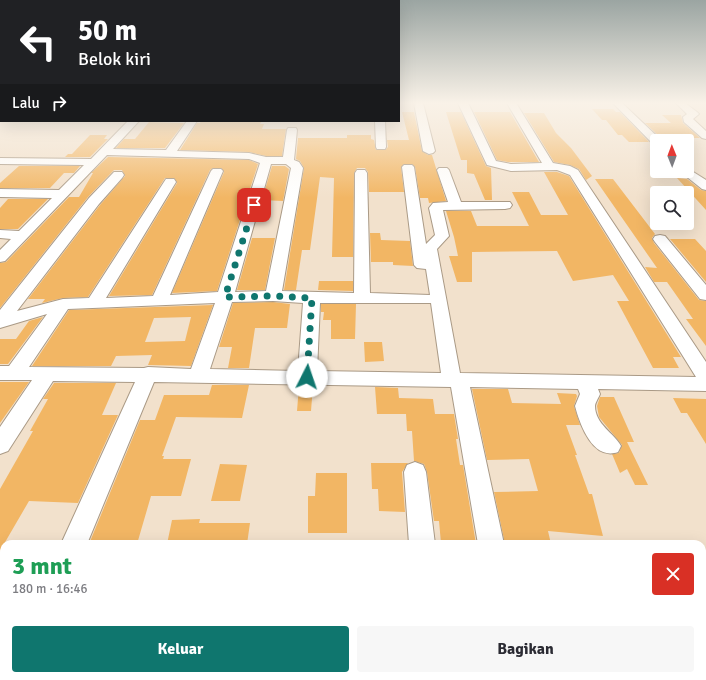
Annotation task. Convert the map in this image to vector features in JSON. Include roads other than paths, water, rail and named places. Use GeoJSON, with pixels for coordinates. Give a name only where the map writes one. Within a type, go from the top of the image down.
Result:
{"type":"FeatureCollection","features":[{"type":"Feature","properties":{"kind":"street"},"geometry":{"type":"LineString","coordinates":[[0,258],[108,148],[124,135]]}},
{"type":"Feature","properties":{"kind":"street"},"geometry":{"type":"LineString","coordinates":[[169,154],[182,135]]}},
{"type":"Feature","properties":{"kind":"street"},"geometry":{"type":"LineString","coordinates":[[288,161],[291,135]]}},
{"type":"Feature","properties":{"kind":"street"},"geometry":{"type":"LineString","coordinates":[[381,135],[381,147]]}},
{"type":"Feature","properties":{"kind":"street"},"geometry":{"type":"LineString","coordinates":[[425,135],[429,151]]}},
{"type":"Feature","properties":{"kind":"street"},"geometry":{"type":"LineString","coordinates":[[479,135],[491,162],[504,166],[550,167],[568,170],[574,173],[706,377]]}},
{"type":"Feature","properties":{"kind":"street"},"geometry":{"type":"LineString","coordinates":[[531,135],[550,167]]}},
{"type":"Feature","properties":{"kind":"street"},"geometry":{"type":"LineString","coordinates":[[108,148],[169,154],[249,156],[265,160],[288,161],[293,163],[297,168],[273,296]]}},
{"type":"Feature","properties":{"kind":"street"},"geometry":{"type":"LineString","coordinates":[[198,376],[225,297],[267,164],[265,160]]}},
{"type":"Feature","properties":{"kind":"street"},"geometry":{"type":"LineString","coordinates":[[0,161],[95,162]]}},
{"type":"Feature","properties":{"kind":"street"},"geometry":{"type":"LineString","coordinates":[[408,167],[427,299],[450,380],[490,540]]}},
{"type":"Feature","properties":{"kind":"street"},"geometry":{"type":"LineString","coordinates":[[443,170],[456,206]]}},
{"type":"Feature","properties":{"kind":"street"},"geometry":{"type":"LineString","coordinates":[[159,301],[217,171]]}},
{"type":"Feature","properties":{"kind":"street"},"geometry":{"type":"LineString","coordinates":[[361,173],[362,298]]}},
{"type":"Feature","properties":{"kind":"street"},"geometry":{"type":"LineString","coordinates":[[1,322],[94,201],[118,175]]}},
{"type":"Feature","properties":{"kind":"street"},"geometry":{"type":"LineString","coordinates":[[694,177],[706,186]]}},
{"type":"Feature","properties":{"kind":"street"},"geometry":{"type":"LineString","coordinates":[[94,303],[170,182]]}},
{"type":"Feature","properties":{"kind":"street"},"geometry":{"type":"LineString","coordinates":[[0,193],[63,194]]}},
{"type":"Feature","properties":{"kind":"street"},"geometry":{"type":"LineString","coordinates":[[450,380],[430,248],[431,245],[440,240],[442,236],[436,207],[505,205]]}},
{"type":"Feature","properties":{"kind":"street"},"geometry":{"type":"LineString","coordinates":[[0,234],[22,235]]}},
{"type":"Feature","properties":{"kind":"street"},"geometry":{"type":"LineString","coordinates":[[660,239],[706,295]]}},
{"type":"Feature","properties":{"kind":"street"},"geometry":{"type":"LineString","coordinates":[[1,322],[63,304],[273,296],[312,298],[427,299]]}},
{"type":"Feature","properties":{"kind":"street"},"geometry":{"type":"LineString","coordinates":[[307,377],[312,298]]}},
{"type":"Feature","properties":{"kind":"street"},"geometry":{"type":"LineString","coordinates":[[7,373],[63,304]]}},
{"type":"Feature","properties":{"kind":"street"},"geometry":{"type":"LineString","coordinates":[[7,373],[148,374],[706,384]]}},
{"type":"Feature","properties":{"kind":"street"},"geometry":{"type":"LineString","coordinates":[[0,445],[47,374]]}},
{"type":"Feature","properties":{"kind":"street"},"geometry":{"type":"LineString","coordinates":[[76,540],[148,374]]}},
{"type":"Feature","properties":{"kind":"street"},"geometry":{"type":"LineString","coordinates":[[586,383],[590,394],[585,406],[592,427],[598,436],[610,446]]}},
{"type":"Feature","properties":{"kind":"street"},"geometry":{"type":"LineString","coordinates":[[415,472],[422,540]]}}]}
